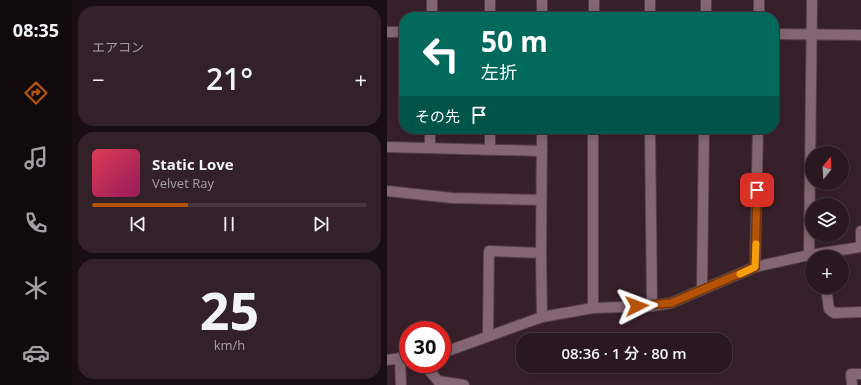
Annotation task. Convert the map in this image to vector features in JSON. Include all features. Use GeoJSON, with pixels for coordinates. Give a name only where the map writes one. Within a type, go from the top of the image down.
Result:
{"type":"FeatureCollection","features":[{"type":"Feature","properties":{"kind":"street"},"geometry":{"type":"LineString","coordinates":[[432,0],[432,12]]}},
{"type":"Feature","properties":{"kind":"street"},"geometry":{"type":"LineString","coordinates":[[490,0],[490,12]]}},
{"type":"Feature","properties":{"kind":"street"},"geometry":{"type":"LineString","coordinates":[[542,0],[542,12]]}},
{"type":"Feature","properties":{"kind":"street"},"geometry":{"type":"LineString","coordinates":[[594,0],[594,12]]}},
{"type":"Feature","properties":{"kind":"street"},"geometry":{"type":"LineString","coordinates":[[649,12],[650,0]]}},
{"type":"Feature","properties":{"kind":"street"},"geometry":{"type":"LineString","coordinates":[[706,0],[706,12]]}},
{"type":"Feature","properties":{"kind":"street"},"geometry":{"type":"LineString","coordinates":[[759,0],[759,12]]}},
{"type":"Feature","properties":{"kind":"street"},"geometry":{"type":"LineString","coordinates":[[809,250],[813,0]]}},
{"type":"Feature","properties":{"kind":"street"},"geometry":{"type":"LineString","coordinates":[[387,32],[399,32]]}},
{"type":"Feature","properties":{"kind":"street"},"geometry":{"type":"LineString","coordinates":[[779,34],[861,35]]}},
{"type":"Feature","properties":{"kind":"street"},"geometry":{"type":"LineString","coordinates":[[430,134],[430,148]]}},
{"type":"Feature","properties":{"kind":"street"},"geometry":{"type":"LineString","coordinates":[[490,134],[490,150]]}},
{"type":"Feature","properties":{"kind":"street"},"geometry":{"type":"LineString","coordinates":[[542,134],[542,317]]}},
{"type":"Feature","properties":{"kind":"street"},"geometry":{"type":"LineString","coordinates":[[593,134],[593,308]]}},
{"type":"Feature","properties":{"kind":"street"},"geometry":{"type":"LineString","coordinates":[[650,134],[652,306]]}},
{"type":"Feature","properties":{"kind":"street"},"geometry":{"type":"LineString","coordinates":[[702,289],[704,134]]}},
{"type":"Feature","properties":{"kind":"street"},"geometry":{"type":"LineString","coordinates":[[755,267],[757,134]]}},
{"type":"Feature","properties":{"kind":"street"},"geometry":{"type":"LineString","coordinates":[[387,147],[542,151]]}},
{"type":"Feature","properties":{"kind":"street"},"geometry":{"type":"LineString","coordinates":[[387,191],[452,198],[541,200]]}},
{"type":"Feature","properties":{"kind":"street"},"geometry":{"type":"LineString","coordinates":[[846,250],[861,247],[861,231]]}},
{"type":"Feature","properties":{"kind":"street"},"geometry":{"type":"LineString","coordinates":[[487,335],[489,251],[541,253]]}},
{"type":"Feature","properties":{"kind":"street"},"geometry":{"type":"LineString","coordinates":[[451,349],[487,335],[542,317],[593,308],[652,306],[671,303],[755,267],[805,256]]}},
{"type":"Feature","properties":{"kind":"street"},"geometry":{"type":"LineString","coordinates":[[827,294],[829,309],[834,313],[861,312]]}},
{"type":"Feature","properties":{"kind":"street"},"geometry":{"type":"LineString","coordinates":[[387,360],[399,359]]}},
{"type":"Feature","properties":{"kind":"street"},"geometry":{"type":"LineString","coordinates":[[401,385],[402,373]]}},
{"type":"Feature","properties":{"kind":"street"},"geometry":{"type":"LineString","coordinates":[[431,373],[437,381],[464,385]]}},
{"type":"Feature","properties":{"kind":"street"},"geometry":{"type":"LineString","coordinates":[[852,385],[851,374],[861,374]]}},
{"type":"Feature","properties":{"kind":"slow traffic"},"geometry":{"type":"LineString","coordinates":[[740,274],[755,267],[756,244]]}},
{"type":"Feature","properties":{"kind":"route"},"geometry":{"type":"LineString","coordinates":[[637,306],[652,306],[671,303],[755,267],[757,190]]}}]}
